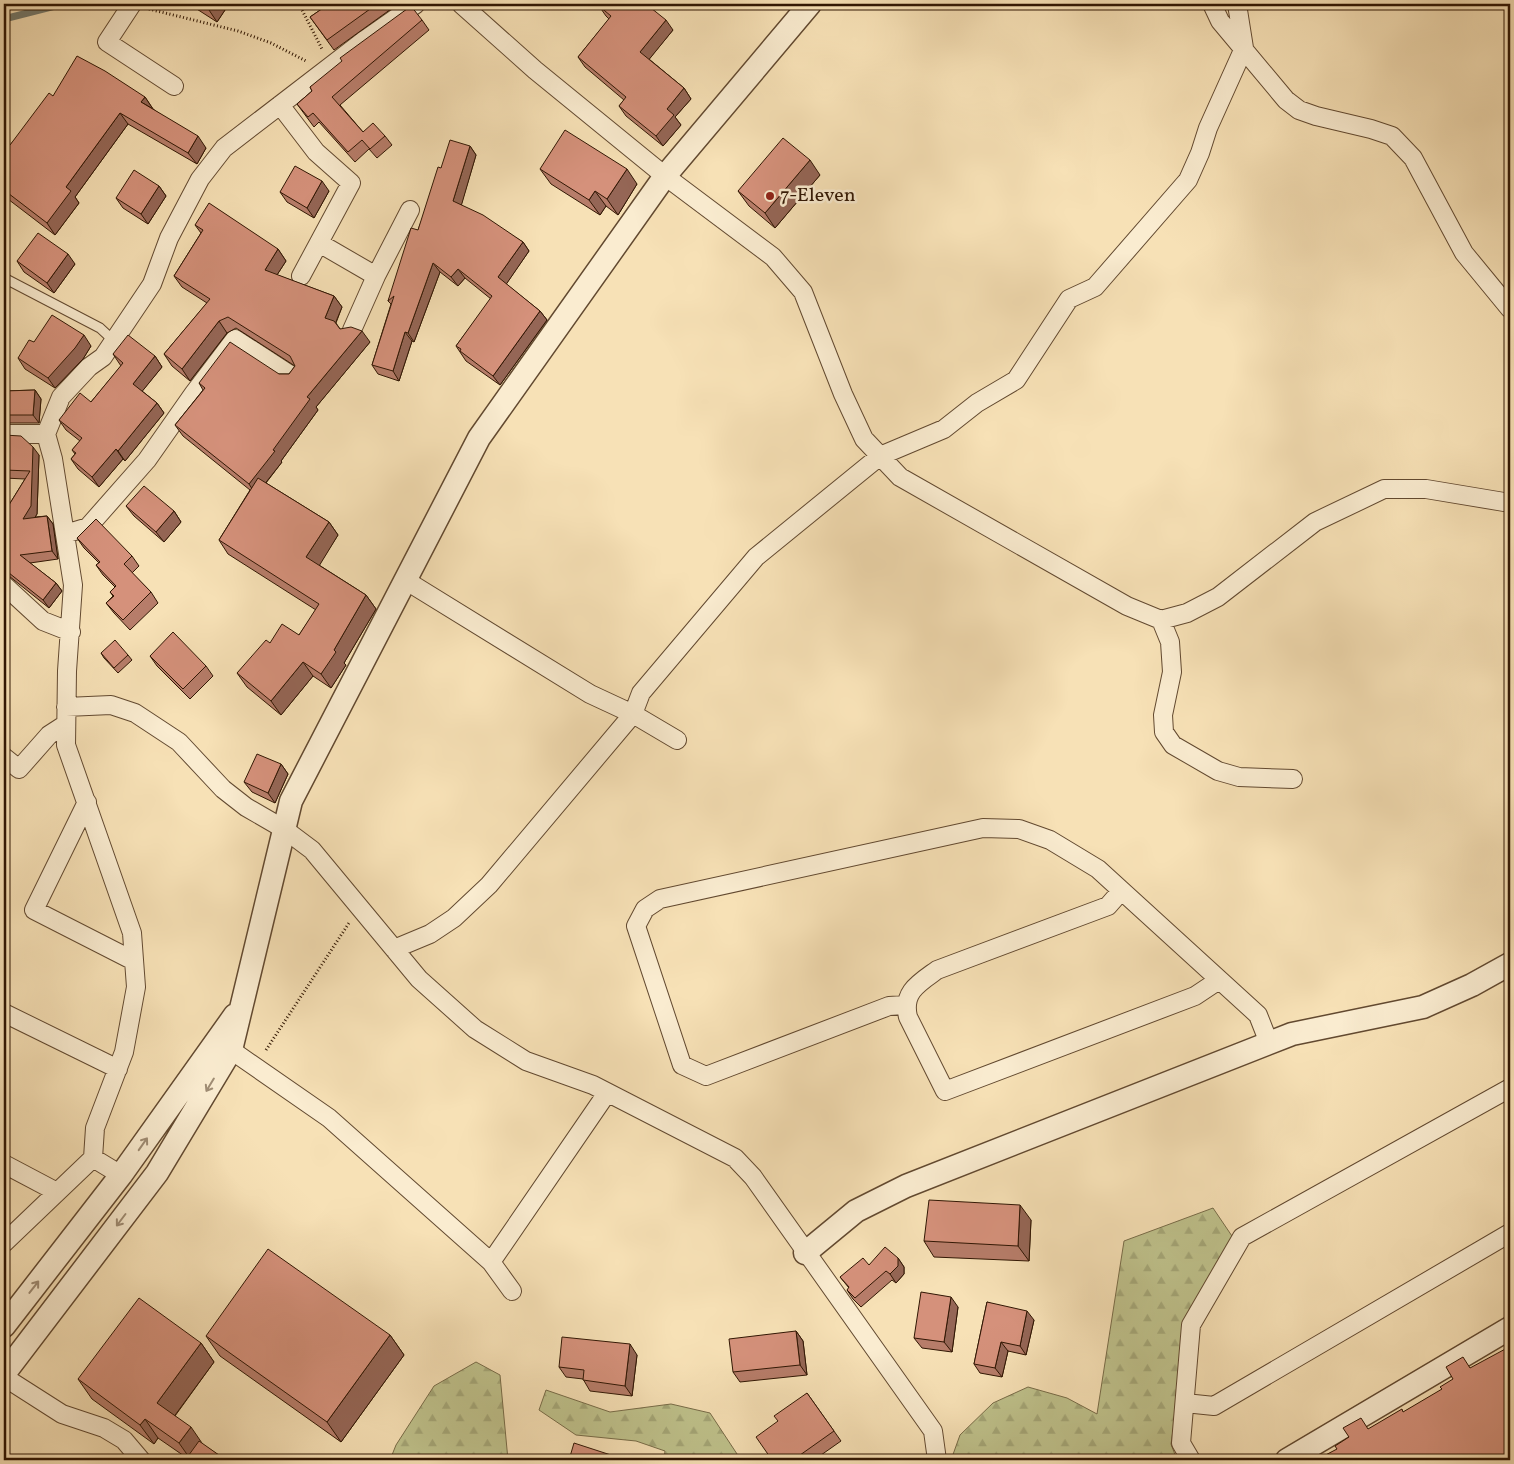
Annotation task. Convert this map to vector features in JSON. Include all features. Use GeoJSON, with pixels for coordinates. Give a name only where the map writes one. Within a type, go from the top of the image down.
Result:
{"type":"FeatureCollection","features":[{"type":"Feature","properties":{"kind":"street"},"geometry":{"type":"LineString","coordinates":[[4,1243],[93,1158],[95,1128],[124,1052],[136,987],[132,933],[66,745],[67,671],[73,585],[53,459],[46,434],[61,398],[89,367],[103,357],[152,284],[169,238],[200,179],[224,148],[328,68],[416,4]]}},
{"type":"Feature","properties":{"kind":"street"},"geometry":{"type":"LineString","coordinates":[[460,4],[535,70],[665,176],[773,257],[804,292],[843,394],[864,439],[900,477],[1126,606],[1161,620],[1187,613],[1218,598],[1315,522],[1384,489],[1426,489],[1510,503]]}},
{"type":"Feature","properties":{"kind":"street"},"geometry":{"type":"LineString","coordinates":[[141,1460],[124,1440],[104,1428],[62,1414],[4,1376],[158,1173],[231,1050],[291,801],[479,438],[665,176],[810,4]]}},
{"type":"Feature","properties":{"kind":"street"},"geometry":{"type":"LineString","coordinates":[[1212,4],[1220,21],[1286,100],[1299,110],[1392,136],[1412,158],[1464,253],[1510,309]]}},
{"type":"Feature","properties":{"kind":"street"},"geometry":{"type":"LineString","coordinates":[[394,948],[430,934],[454,918],[489,885],[633,714],[642,693],[756,557],[880,456],[944,429],[977,403],[1016,380],[1069,298],[1095,287],[1188,180],[1200,154],[1208,128],[1244,48],[1237,4]]}},
{"type":"Feature","properties":{"kind":"street"},"geometry":{"type":"LineString","coordinates":[[131,5],[107,42],[174,86]]}},
{"type":"Feature","properties":{"kind":"street"},"geometry":{"type":"LineString","coordinates":[[280,104],[316,152],[351,183],[301,276]]}},
{"type":"Feature","properties":{"kind":"street"},"geometry":{"type":"LineString","coordinates":[[352,330],[376,276],[410,210]]}},
{"type":"Feature","properties":{"kind":"street"},"geometry":{"type":"LineString","coordinates":[[319,242],[376,276]]}},
{"type":"Feature","properties":{"kind":"street"},"geometry":{"type":"LineString","coordinates":[[65,534],[88,527],[147,460],[194,393],[236,339],[292,376]]}},
{"type":"Feature","properties":{"kind":"street"},"geometry":{"type":"LineString","coordinates":[[4,434],[46,434]]}},
{"type":"Feature","properties":{"kind":"street"},"geometry":{"type":"LineString","coordinates":[[405,580],[590,694],[633,714],[677,740]]}},
{"type":"Feature","properties":{"kind":"street"},"geometry":{"type":"LineString","coordinates":[[4,584],[43,621],[71,632]]}},
{"type":"Feature","properties":{"kind":"street"},"geometry":{"type":"LineString","coordinates":[[1161,620],[1170,642],[1172,672],[1163,715],[1164,732],[1173,745],[1218,771],[1239,777],[1293,778]]}},
{"type":"Feature","properties":{"kind":"street"},"geometry":{"type":"LineString","coordinates":[[4,757],[19,769],[66,715],[111,705],[135,713],[179,742],[223,789],[246,807],[284,829],[312,850],[419,979],[474,1029],[526,1061],[607,1093],[735,1158],[753,1178],[932,1431],[938,1460]]}},
{"type":"Feature","properties":{"kind":"street"},"geometry":{"type":"LineString","coordinates":[[87,802],[34,910],[134,961]]}},
{"type":"Feature","properties":{"kind":"street"},"geometry":{"type":"LineString","coordinates":[[905,1005],[889,1006],[706,1076],[682,1065],[636,926],[645,909],[660,899],[983,828],[1019,829],[1050,840],[1098,869],[1258,1015],[1269,1043]]}},
{"type":"Feature","properties":{"kind":"street"},"geometry":{"type":"LineString","coordinates":[[1121,891],[1108,906],[937,970],[914,986],[905,1005],[908,1017],[944,1090],[1195,996],[1219,980]]}},
{"type":"Feature","properties":{"kind":"street"},"geometry":{"type":"LineString","coordinates":[[806,1253],[856,1211],[906,1186],[1292,1034],[1423,1007],[1472,986],[1510,964]]}},
{"type":"Feature","properties":{"kind":"street"},"geometry":{"type":"LineString","coordinates":[[4,1326],[121,1175],[240,1008]]}},
{"type":"Feature","properties":{"kind":"street"},"geometry":{"type":"LineString","coordinates":[[4,1013],[118,1069]]}},
{"type":"Feature","properties":{"kind":"street"},"geometry":{"type":"LineString","coordinates":[[231,1050],[328,1118],[491,1262],[512,1291]]}},
{"type":"Feature","properties":{"kind":"street"},"geometry":{"type":"LineString","coordinates":[[1191,1460],[1181,1443],[1190,1325],[1242,1237],[1510,1088]]}},
{"type":"Feature","properties":{"kind":"street"},"geometry":{"type":"LineString","coordinates":[[491,1262],[607,1093]]}},
{"type":"Feature","properties":{"kind":"street"},"geometry":{"type":"LineString","coordinates":[[93,1158],[121,1175]]}},
{"type":"Feature","properties":{"kind":"street"},"geometry":{"type":"LineString","coordinates":[[4,1164],[57,1192]]}},
{"type":"Feature","properties":{"kind":"street"},"geometry":{"type":"LineString","coordinates":[[1185,1403],[1214,1406],[1510,1233]]}},
{"type":"Feature","properties":{"kind":"street"},"geometry":{"type":"LineString","coordinates":[[1287,1460],[1510,1328]]}},
{"type":"Feature","properties":{"kind":"lane"},"geometry":{"type":"LineString","coordinates":[[4,278],[100,328],[114,341]]}},
{"type":"Feature","properties":{"kind":"path"},"geometry":{"type":"LineString","coordinates":[[299,4],[328,68]]}},
{"type":"Feature","properties":{"kind":"path"},"geometry":{"type":"LineString","coordinates":[[131,5],[238,31],[328,68]]}},
{"type":"Feature","properties":{"kind":"path"},"geometry":{"type":"LineString","coordinates":[[255,1067],[350,921]]}},
{"type":"Feature","properties":{"kind":"green space"},"geometry":{"type":"Polygon","coordinates":[[[1213,1208],[1236,1242],[1189,1322],[1171,1444],[1177,1460],[951,1460],[960,1435],[993,1403],[1028,1387],[1067,1398],[1097,1414],[1124,1241],[1213,1208]]]}},
{"type":"Feature","properties":{"kind":"green space"},"geometry":{"type":"Polygon","coordinates":[[[476,1362],[500,1375],[508,1460],[390,1460],[396,1445],[434,1386],[476,1362]]]}},
{"type":"Feature","properties":{"kind":"green space"},"geometry":{"type":"Polygon","coordinates":[[[546,1390],[610,1412],[671,1404],[710,1413],[741,1460],[664,1460],[665,1451],[636,1441],[576,1435],[539,1410],[546,1390]]]}},
{"type":"Feature","properties":{"kind":"building"},"geometry":{"type":"Polygon","coordinates":[[[329,4],[377,4],[327,40],[310,17],[329,4]]]}},
{"type":"Feature","properties":{"kind":"building"},"geometry":{"type":"Polygon","coordinates":[[[600,4],[646,4],[666,20],[640,52],[684,88],[667,109],[674,115],[656,136],[619,106],[626,97],[578,57],[611,16],[599,6],[600,4]]]}},
{"type":"Feature","properties":{"kind":"building"},"geometry":{"type":"Polygon","coordinates":[[[411,6],[422,20],[332,97],[363,132],[373,123],[385,136],[370,149],[362,140],[348,152],[313,113],[308,117],[297,104],[312,91],[310,87],[342,61],[340,58],[411,6]]]}},
{"type":"Feature","properties":{"kind":"building"},"geometry":{"type":"Polygon","coordinates":[[[77,56],[105,71],[145,97],[141,102],[198,136],[188,153],[120,113],[66,187],[71,191],[47,223],[4,190],[4,148],[8,143],[10,145],[49,93],[53,96],[77,56]]]}},
{"type":"Feature","properties":{"kind":"building"},"geometry":{"type":"Polygon","coordinates":[[[565,130],[627,169],[607,199],[595,191],[589,200],[540,169],[565,130]]]}},
{"type":"Feature","properties":{"kind":"building"},"geometry":{"type":"Polygon","coordinates":[[[783,138],[810,160],[765,213],[738,191],[783,138]]]}},
{"type":"Feature","properties":{"kind":"building"},"geometry":{"type":"Polygon","coordinates":[[[450,140],[470,146],[453,201],[483,215],[523,242],[498,277],[540,311],[493,376],[456,346],[492,296],[458,269],[451,277],[433,263],[408,333],[405,332],[393,371],[372,365],[394,296],[388,301],[411,228],[418,230],[438,167],[441,168],[450,140]]]}},
{"type":"Feature","properties":{"kind":"building"},"geometry":{"type":"Polygon","coordinates":[[[295,166],[322,181],[307,208],[280,192],[295,166]]]}},
{"type":"Feature","properties":{"kind":"building"},"geometry":{"type":"Polygon","coordinates":[[[134,170],[159,186],[141,214],[116,198],[134,170]]]}},
{"type":"Feature","properties":{"kind":"building"},"geometry":{"type":"Polygon","coordinates":[[[209,203],[278,249],[265,270],[334,296],[325,318],[334,321],[340,329],[351,327],[362,331],[307,397],[310,399],[273,450],[275,451],[249,484],[175,425],[205,388],[199,383],[230,342],[279,374],[289,374],[295,366],[290,356],[228,317],[219,321],[182,369],[164,354],[210,299],[174,276],[203,230],[195,225],[209,203]]]}},
{"type":"Feature","properties":{"kind":"building"},"geometry":{"type":"Polygon","coordinates":[[[38,233],[68,254],[47,283],[17,261],[38,233]]]}},
{"type":"Feature","properties":{"kind":"building"},"geometry":{"type":"Polygon","coordinates":[[[52,315],[84,335],[48,378],[18,358],[29,340],[34,342],[52,315]]]}},
{"type":"Feature","properties":{"kind":"building"},"geometry":{"type":"Polygon","coordinates":[[[128,335],[155,356],[133,384],[157,403],[118,451],[116,449],[92,477],[71,459],[76,453],[72,450],[82,438],[59,420],[80,393],[91,402],[123,363],[113,354],[128,335]]]}},
{"type":"Feature","properties":{"kind":"building"},"geometry":{"type":"Polygon","coordinates":[[[35,390],[33,415],[4,415],[4,391],[35,390]]]}},
{"type":"Feature","properties":{"kind":"building"},"geometry":{"type":"Polygon","coordinates":[[[4,435],[21,436],[33,447],[31,506],[23,519],[47,516],[52,551],[20,555],[56,583],[43,600],[4,569],[4,560],[7,556],[4,556],[4,513],[30,471],[4,470],[4,435]]]}},
{"type":"Feature","properties":{"kind":"building"},"geometry":{"type":"Polygon","coordinates":[[[258,478],[329,522],[306,557],[366,595],[334,650],[336,652],[321,674],[303,662],[271,701],[237,673],[266,640],[270,643],[282,624],[299,635],[319,604],[219,540],[258,478]]]}},
{"type":"Feature","properties":{"kind":"building"},"geometry":{"type":"Polygon","coordinates":[[[144,486],[174,511],[156,532],[126,506],[144,486]]]}},
{"type":"Feature","properties":{"kind":"building"},"geometry":{"type":"Polygon","coordinates":[[[96,519],[132,556],[124,564],[151,592],[123,620],[106,603],[114,596],[110,592],[116,586],[96,565],[100,562],[77,538],[96,519]]]}},
{"type":"Feature","properties":{"kind":"building"},"geometry":{"type":"Polygon","coordinates":[[[173,632],[206,666],[183,689],[150,656],[173,632]]]}},
{"type":"Feature","properties":{"kind":"building"},"geometry":{"type":"Polygon","coordinates":[[[115,640],[128,655],[114,668],[101,653],[115,640]]]}},
{"type":"Feature","properties":{"kind":"building"},"geometry":{"type":"Polygon","coordinates":[[[257,754],[281,764],[268,793],[244,782],[257,754]]]}},
{"type":"Feature","properties":{"kind":"building"},"geometry":{"type":"Polygon","coordinates":[[[929,1200],[1020,1205],[1018,1246],[924,1241],[929,1200]]]}},
{"type":"Feature","properties":{"kind":"building"},"geometry":{"type":"Polygon","coordinates":[[[885,1247],[898,1258],[898,1266],[890,1274],[886,1271],[855,1298],[847,1290],[849,1287],[840,1277],[863,1258],[869,1265],[885,1247]]]}},
{"type":"Feature","properties":{"kind":"building"},"geometry":{"type":"Polygon","coordinates":[[[268,1249],[390,1335],[327,1422],[206,1336],[268,1249]]]}},
{"type":"Feature","properties":{"kind":"building"},"geometry":{"type":"Polygon","coordinates":[[[921,1292],[951,1297],[944,1342],[914,1338],[921,1292]]]}},
{"type":"Feature","properties":{"kind":"building"},"geometry":{"type":"Polygon","coordinates":[[[139,1298],[201,1343],[157,1403],[191,1427],[179,1443],[145,1419],[140,1425],[78,1379],[139,1298]]]}},
{"type":"Feature","properties":{"kind":"building"},"geometry":{"type":"Polygon","coordinates":[[[987,1302],[1027,1311],[1020,1346],[1001,1342],[995,1368],[974,1364],[987,1302]]]}},
{"type":"Feature","properties":{"kind":"building"},"geometry":{"type":"Polygon","coordinates":[[[796,1331],[800,1365],[733,1372],[729,1339],[796,1331]]]}},
{"type":"Feature","properties":{"kind":"building"},"geometry":{"type":"Polygon","coordinates":[[[562,1337],[630,1344],[625,1386],[583,1380],[584,1370],[559,1367],[562,1337]]]}},
{"type":"Feature","properties":{"kind":"building"},"geometry":{"type":"Polygon","coordinates":[[[1510,1343],[1510,1460],[1485,1460],[1484,1458],[1480,1460],[1316,1460],[1337,1449],[1335,1446],[1349,1437],[1343,1428],[1361,1418],[1368,1429],[1402,1409],[1403,1412],[1442,1389],[1440,1387],[1453,1379],[1446,1367],[1463,1357],[1470,1368],[1509,1347],[1510,1343]]]}},
{"type":"Feature","properties":{"kind":"building"},"geometry":{"type":"Polygon","coordinates":[[[807,1393],[834,1431],[793,1460],[772,1460],[756,1437],[778,1421],[774,1416],[807,1393]]]}},
{"type":"Feature","properties":{"kind":"building"},"geometry":{"type":"Polygon","coordinates":[[[199,1441],[226,1460],[187,1460],[199,1441]]]}},
{"type":"Feature","properties":{"kind":"building"},"geometry":{"type":"Polygon","coordinates":[[[574,1443],[617,1457],[616,1460],[569,1460],[574,1443]]]}},
{"type":"Feature","properties":{"kind":"waterway"},"geometry":{"type":"LineString","coordinates":[[4,19],[63,4]]}},
{"type":"Feature","properties":{"kind":"place","name":"7-Eleven"},"geometry":{"type":"Point","coordinates":[770,196]}}]}
